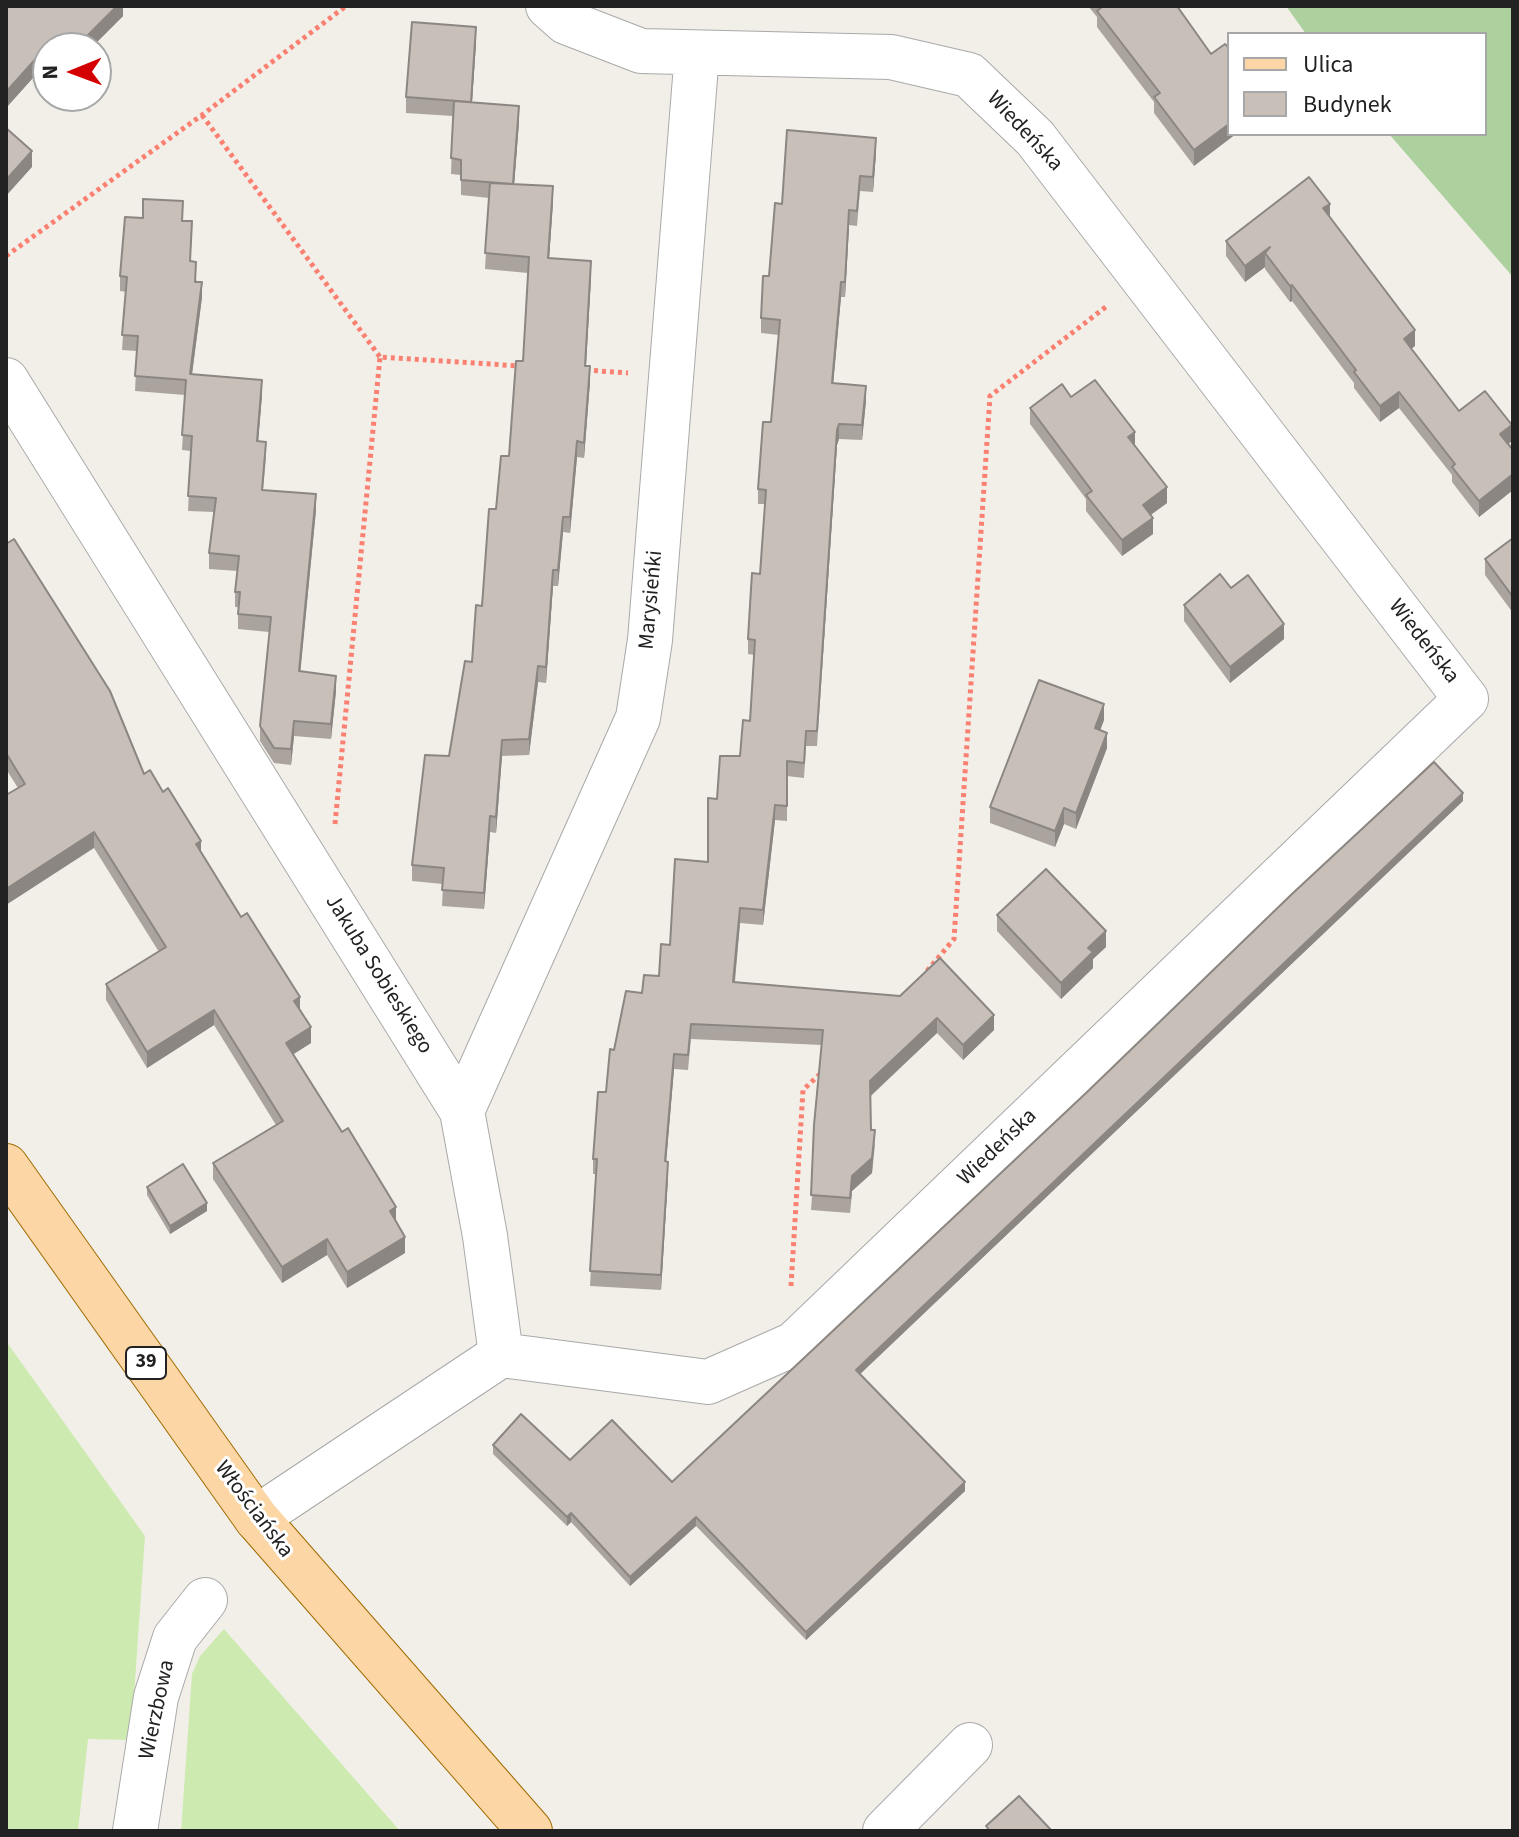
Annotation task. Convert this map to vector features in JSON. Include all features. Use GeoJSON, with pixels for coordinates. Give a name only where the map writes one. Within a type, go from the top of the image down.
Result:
{"type":"FeatureCollection","features":[{"type":"Feature","properties":{"kind":"main road","name":"Włościańska"},"geometry":{"type":"LineString","coordinates":[[6,1166],[256,1518],[530,1831]]}},
{"type":"Feature","properties":{"kind":"street","name":"Wiedeńska"},"geometry":{"type":"LineString","coordinates":[[501,1355],[708,1382],[794,1344],[1466,699],[1035,138],[969,75],[891,57],[641,51],[566,22],[548,6]]}},
{"type":"Feature","properties":{"kind":"street","name":"Marysieńki"},"geometry":{"type":"LineString","coordinates":[[462,1111],[638,718],[650,640],[697,53]]}},
{"type":"Feature","properties":{"kind":"street","name":"Jakuba Sobieskiego"},"geometry":{"type":"LineString","coordinates":[[6,380],[462,1111],[485,1236],[501,1355]]}},
{"type":"Feature","properties":{"kind":"street"},"geometry":{"type":"LineString","coordinates":[[256,1518],[501,1355]]}},
{"type":"Feature","properties":{"kind":"street","name":"Wierzbowa"},"geometry":{"type":"LineString","coordinates":[[135,1831],[156,1697],[175,1638],[205,1600]]}},
{"type":"Feature","properties":{"kind":"street"},"geometry":{"type":"LineString","coordinates":[[885,1831],[970,1745]]}},
{"type":"Feature","properties":{"kind":"path"},"geometry":{"type":"LineString","coordinates":[[6,256],[202,115],[346,6]]}},
{"type":"Feature","properties":{"kind":"path"},"geometry":{"type":"LineString","coordinates":[[202,115],[380,357],[329,897]]}},
{"type":"Feature","properties":{"kind":"path"},"geometry":{"type":"LineString","coordinates":[[926,971],[954,939],[990,396],[1143,278]]}},
{"type":"Feature","properties":{"kind":"path"},"geometry":{"type":"LineString","coordinates":[[380,357],[533,367]]}},
{"type":"Feature","properties":{"kind":"path"},"geometry":{"type":"LineString","coordinates":[[579,370],[671,376]]}},
{"type":"Feature","properties":{"kind":"path"},"geometry":{"type":"LineString","coordinates":[[788,1347],[803,1090],[825,1069]]}},
{"type":"Feature","properties":{"kind":"green space"},"geometry":{"type":"Polygon","coordinates":[[[1286,6],[1513,6],[1513,277],[1391,136],[1487,136],[1487,32],[1305,32],[1286,6]]]}},
{"type":"Feature","properties":{"kind":"green space"},"geometry":{"type":"Polygon","coordinates":[[[6,1341],[145,1536],[131,1740],[88,1739],[78,1831],[6,1831],[6,1341]]]}},
{"type":"Feature","properties":{"kind":"green space"},"geometry":{"type":"Polygon","coordinates":[[[224,1629],[400,1831],[181,1831],[192,1674],[200,1656],[224,1629]]]}},
{"type":"Feature","properties":{"kind":"building"},"geometry":{"type":"Polygon","coordinates":[[[6,6],[117,6],[91,32],[32,32],[32,63],[6,92],[6,6]]]}},
{"type":"Feature","properties":{"kind":"building"},"geometry":{"type":"Polygon","coordinates":[[[1177,6],[1211,54],[1225,44],[1227,125],[1194,150],[1154,97],[1160,93],[1097,11],[1102,7],[1177,6]]]}},
{"type":"Feature","properties":{"kind":"building"},"geometry":{"type":"Polygon","coordinates":[[[412,22],[476,27],[471,102],[406,97],[412,22]]]}},
{"type":"Feature","properties":{"kind":"building"},"geometry":{"type":"Polygon","coordinates":[[[454,101],[519,106],[513,184],[461,180],[461,160],[451,158],[454,101]]]}},
{"type":"Feature","properties":{"kind":"building"},"geometry":{"type":"Polygon","coordinates":[[[6,128],[32,151],[6,180],[6,128]]]}},
{"type":"Feature","properties":{"kind":"building"},"geometry":{"type":"Polygon","coordinates":[[[787,130],[876,138],[873,177],[860,176],[857,211],[849,210],[845,282],[841,282],[832,383],[866,386],[862,425],[839,424],[837,430],[817,731],[806,731],[804,763],[787,761],[787,806],[775,805],[763,910],[740,908],[733,982],[900,996],[940,958],[994,1015],[963,1045],[937,1018],[870,1081],[871,1130],[875,1130],[872,1158],[852,1176],[850,1198],[811,1195],[823,1030],[691,1024],[688,1055],[674,1054],[665,1161],[668,1162],[661,1275],[590,1271],[598,1092],[606,1092],[610,1049],[614,1050],[626,991],[642,993],[644,975],[659,976],[661,944],[670,945],[675,859],[708,862],[708,798],[717,799],[720,756],[740,756],[743,720],[750,721],[755,640],[748,639],[752,573],[760,574],[766,490],[758,489],[763,422],[771,422],[780,320],[761,318],[763,276],[769,276],[775,203],[782,204],[787,130]]]}},
{"type":"Feature","properties":{"kind":"building"},"geometry":{"type":"Polygon","coordinates":[[[1309,177],[1330,204],[1323,208],[1415,330],[1404,339],[1459,411],[1485,391],[1512,425],[1500,434],[1513,450],[1513,474],[1479,501],[1452,467],[1455,464],[1399,392],[1380,406],[1354,372],[1356,370],[1265,253],[1270,247],[1245,266],[1226,241],[1309,177]]]}},
{"type":"Feature","properties":{"kind":"building"},"geometry":{"type":"Polygon","coordinates":[[[490,183],[553,186],[548,258],[591,261],[585,366],[590,366],[584,443],[577,441],[570,517],[563,517],[558,570],[553,570],[546,667],[538,666],[529,739],[502,740],[496,817],[490,816],[484,893],[442,890],[444,868],[412,865],[425,755],[449,756],[465,661],[472,662],[476,605],[482,606],[489,509],[496,509],[501,456],[509,456],[516,361],[523,361],[529,257],[485,253],[490,183]]]}},
{"type":"Feature","properties":{"kind":"building"},"geometry":{"type":"Polygon","coordinates":[[[143,199],[183,201],[182,221],[192,221],[190,261],[196,262],[195,282],[202,282],[190,374],[262,380],[257,441],[266,442],[262,490],[316,494],[299,671],[336,676],[331,724],[294,721],[291,749],[274,748],[260,726],[271,617],[238,614],[240,592],[235,592],[239,556],[209,553],[216,498],[188,496],[192,436],[182,435],[186,380],[135,376],[138,336],[122,335],[127,277],[120,276],[125,217],[143,218],[143,199]]]}},
{"type":"Feature","properties":{"kind":"building"},"geometry":{"type":"Polygon","coordinates":[[[1095,380],[1135,432],[1128,437],[1167,487],[1143,505],[1153,518],[1122,540],[1086,495],[1092,491],[1030,408],[1062,384],[1071,397],[1095,380]]]}},
{"type":"Feature","properties":{"kind":"building"},"geometry":{"type":"Polygon","coordinates":[[[1513,538],[1513,597],[1485,559],[1513,538]]]}},
{"type":"Feature","properties":{"kind":"building"},"geometry":{"type":"Polygon","coordinates":[[[14,539],[110,691],[144,774],[150,770],[163,792],[168,788],[201,841],[196,844],[241,917],[247,913],[300,997],[294,1001],[311,1027],[286,1043],[342,1132],[348,1128],[396,1207],[390,1211],[405,1237],[347,1272],[327,1239],[282,1267],[213,1163],[283,1121],[214,1010],[147,1052],[106,984],[166,947],[94,832],[6,889],[6,795],[25,784],[6,753],[6,544],[14,539]]]}},
{"type":"Feature","properties":{"kind":"building"},"geometry":{"type":"Polygon","coordinates":[[[1220,574],[1231,588],[1248,575],[1284,624],[1230,667],[1184,605],[1220,574]]]}},
{"type":"Feature","properties":{"kind":"building"},"geometry":{"type":"Polygon","coordinates":[[[1039,680],[1104,704],[1095,728],[1107,733],[1076,813],[1064,808],[1055,831],[990,807],[1039,680]]]}},
{"type":"Feature","properties":{"kind":"building"},"geometry":{"type":"Polygon","coordinates":[[[1434,762],[1463,793],[856,1370],[965,1482],[806,1632],[696,1517],[630,1577],[571,1513],[567,1517],[493,1445],[521,1414],[570,1460],[612,1420],[672,1482],[1434,762]]]}},
{"type":"Feature","properties":{"kind":"building"},"geometry":{"type":"Polygon","coordinates":[[[1046,869],[1106,931],[1088,948],[1093,952],[1061,983],[997,915],[1046,869]]]}},
{"type":"Feature","properties":{"kind":"building"},"geometry":{"type":"Polygon","coordinates":[[[183,1164],[207,1203],[170,1226],[147,1187],[183,1164]]]}},
{"type":"Feature","properties":{"kind":"building"},"geometry":{"type":"Polygon","coordinates":[[[1019,1796],[1052,1831],[990,1831],[986,1826],[1019,1796]]]}}]}
